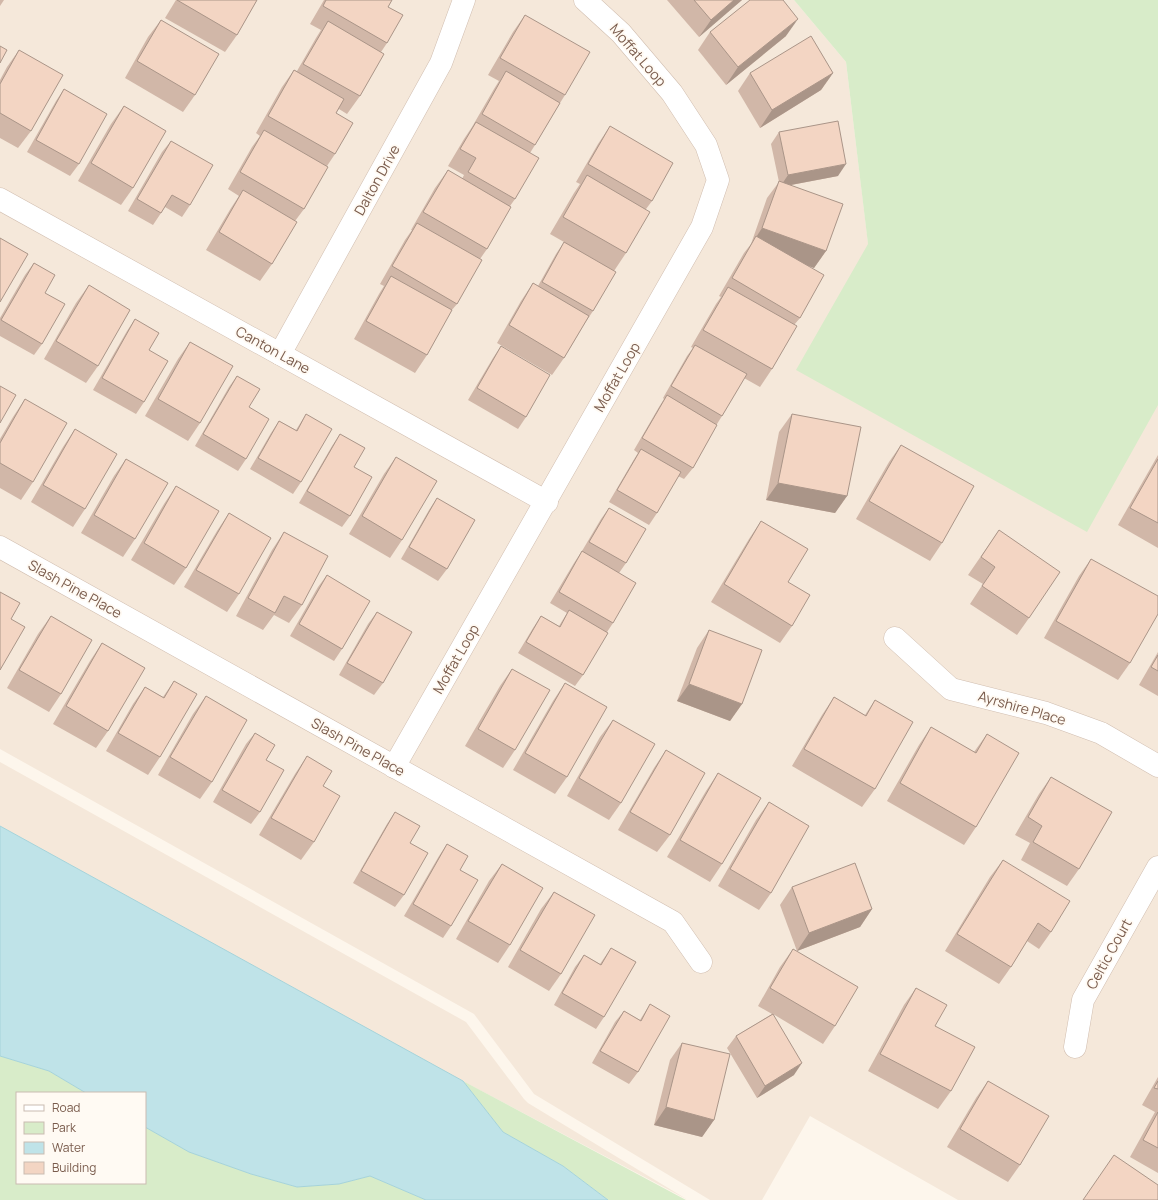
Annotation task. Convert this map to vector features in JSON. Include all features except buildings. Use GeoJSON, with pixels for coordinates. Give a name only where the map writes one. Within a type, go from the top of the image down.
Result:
{"type":"FeatureCollection","features":[{"type":"Feature","properties":{"kind":"street","name":"Dalton Drive"},"geometry":{"type":"LineString","coordinates":[[280,354],[442,63],[464,0]]}},
{"type":"Feature","properties":{"kind":"street","name":"Moffat Loop"},"geometry":{"type":"LineString","coordinates":[[394,767],[547,502],[702,227],[718,180],[706,145],[672,93],[621,33],[585,0]]}},
{"type":"Feature","properties":{"kind":"street","name":"Canton Lane"},"geometry":{"type":"LineString","coordinates":[[0,199],[547,502]]}},
{"type":"Feature","properties":{"kind":"street","name":"Slash Pine Place"},"geometry":{"type":"LineString","coordinates":[[0,547],[673,922],[701,962]]}},
{"type":"Feature","properties":{"kind":"street","name":"Ayrshire Place"},"geometry":{"type":"LineString","coordinates":[[895,638],[951,689],[1046,713],[1102,732],[1158,766]]}},
{"type":"Feature","properties":{"kind":"street","name":"Celtic Court"},"geometry":{"type":"LineString","coordinates":[[1075,1047],[1083,1000],[1158,866]]}},
{"type":"Feature","properties":{"kind":"shaded area"},"geometry":{"type":"Polygon","coordinates":[[[0,0],[794,0],[846,62],[868,243],[1158,139],[1158,1200],[958,1200],[810,1116],[762,1200],[710,1200],[534,1094],[474,1014],[0,749],[0,0]]]}},
{"type":"Feature","properties":{"kind":"shaded area"},"geometry":{"type":"Polygon","coordinates":[[[0,762],[466,1022],[528,1103],[688,1200],[455,1077],[0,826],[0,762]]]}},
{"type":"Feature","properties":{"kind":"green space"},"geometry":{"type":"Polygon","coordinates":[[[794,0],[1158,0],[1158,405],[1087,532],[796,370],[868,244],[846,62],[794,0]]]}},
{"type":"Feature","properties":{"kind":"green space"},"geometry":{"type":"Polygon","coordinates":[[[0,1056],[49,1071],[84,1092],[16,1092],[16,1184],[146,1184],[146,1128],[189,1152],[251,1174],[297,1187],[339,1184],[370,1176],[426,1200],[0,1200],[0,1056]]]}},
{"type":"Feature","properties":{"kind":"green space"},"geometry":{"type":"Polygon","coordinates":[[[463,1081],[686,1200],[608,1200],[563,1166],[503,1132],[463,1081]]]}},
{"type":"Feature","properties":{"kind":"water"},"geometry":{"type":"Polygon","coordinates":[[[0,826],[463,1081],[503,1132],[563,1166],[608,1200],[426,1200],[370,1176],[339,1184],[297,1187],[251,1174],[189,1152],[146,1128],[146,1092],[84,1092],[49,1071],[0,1056],[0,826]]]}}]}
